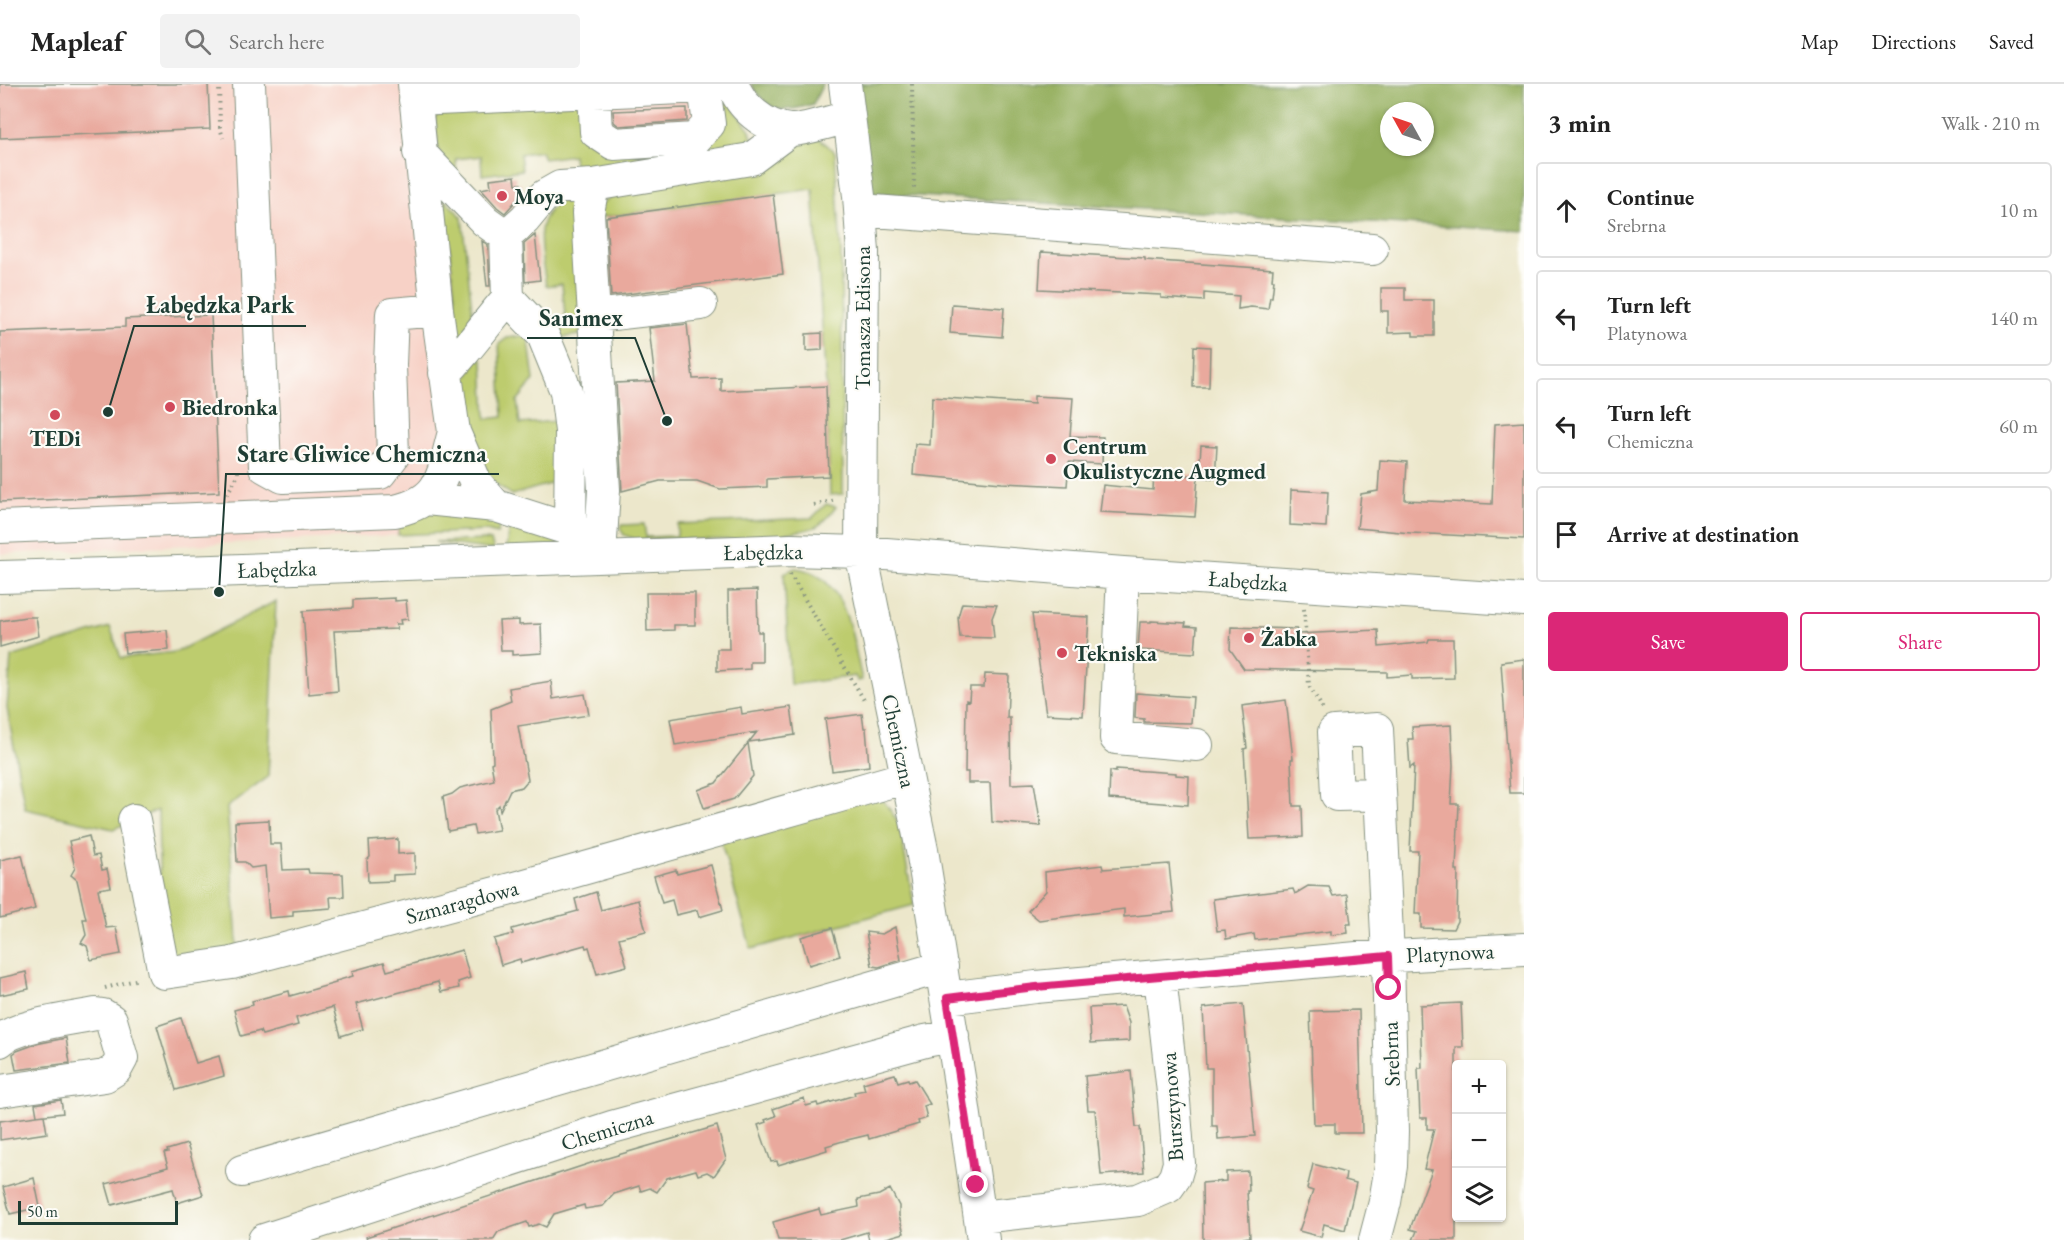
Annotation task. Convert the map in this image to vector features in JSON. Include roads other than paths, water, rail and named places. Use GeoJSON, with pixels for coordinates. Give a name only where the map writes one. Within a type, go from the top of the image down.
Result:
{"type":"FeatureCollection","features":[{"type":"Feature","properties":{"kind":"street"},"geometry":{"type":"LineString","coordinates":[[249,84],[265,467],[283,477],[380,473],[393,456],[390,365],[392,314],[436,310]]}},
{"type":"Feature","properties":{"kind":"street","name":"Tomasza Edisona"},"geometry":{"type":"LineString","coordinates":[[845,84],[861,210],[863,252],[861,552]]}},
{"type":"Feature","properties":{"kind":"street"},"geometry":{"type":"LineString","coordinates":[[496,506],[476,483],[454,432],[436,310],[414,92],[594,92],[714,85],[767,123],[790,130]]}},
{"type":"Feature","properties":{"kind":"street"},"geometry":{"type":"LineString","coordinates":[[594,92],[596,132],[614,144],[695,139],[709,124],[714,85]]}},
{"type":"Feature","properties":{"kind":"street"},"geometry":{"type":"LineString","coordinates":[[496,229],[525,219],[544,196],[560,187],[593,185],[751,159],[790,130],[849,117]]}},
{"type":"Feature","properties":{"kind":"street"},"geometry":{"type":"LineString","coordinates":[[419,152],[496,229],[508,298],[543,335],[566,391],[571,431],[570,530]]}},
{"type":"Feature","properties":{"kind":"street"},"geometry":{"type":"LineString","coordinates":[[593,185],[588,213],[604,490],[601,540]]}},
{"type":"Feature","properties":{"kind":"street"},"geometry":{"type":"LineString","coordinates":[[861,210],[1372,249]]}},
{"type":"Feature","properties":{"kind":"street"},"geometry":{"type":"LineString","coordinates":[[445,373],[462,356],[485,324],[508,298]]}},
{"type":"Feature","properties":{"kind":"street"},"geometry":{"type":"LineString","coordinates":[[595,316],[701,304]]}},
{"type":"Feature","properties":{"kind":"street"},"geometry":{"type":"LineString","coordinates":[[0,527],[395,511],[413,507],[426,499],[438,487],[454,432]]}},
{"type":"Feature","properties":{"kind":"street"},"geometry":{"type":"LineString","coordinates":[[426,499],[496,506],[601,540],[639,555]]}},
{"type":"Feature","properties":{"kind":"street","name":"Łabędzka"},"geometry":{"type":"LineString","coordinates":[[0,577],[214,572],[791,550],[861,552],[1123,573],[1524,600]]}},
{"type":"Feature","properties":{"kind":"street","name":"Chemiczna"},"geometry":{"type":"LineString","coordinates":[[861,552],[907,777],[942,968],[981,1229]]}},
{"type":"Feature","properties":{"kind":"street"},"geometry":{"type":"LineString","coordinates":[[1123,573],[1116,738],[1197,745]]}},
{"type":"Feature","properties":{"kind":"street","name":"Szmaragdowa"},"geometry":{"type":"LineString","coordinates":[[134,820],[164,973],[232,963],[533,883],[907,777]]}},
{"type":"Feature","properties":{"kind":"street","name":"Srebrna"},"geometry":{"type":"LineString","coordinates":[[1375,1240],[1385,1202],[1392,1143],[1388,956],[1379,794]]}},
{"type":"Feature","properties":{"kind":"street","name":"Platynowa"},"geometry":{"type":"LineString","coordinates":[[947,998],[1036,987],[1388,956],[1524,949]]}},
{"type":"Feature","properties":{"kind":"street"},"geometry":{"type":"LineString","coordinates":[[242,1171],[942,968]]}},
{"type":"Feature","properties":{"kind":"street","name":"Bursztynowa"},"geometry":{"type":"LineString","coordinates":[[981,1229],[1138,1200],[1168,1187],[1175,1177],[1179,1163],[1160,977]]}},
{"type":"Feature","properties":{"kind":"street"},"geometry":{"type":"LineString","coordinates":[[0,1041],[9,1033],[96,1014],[111,1020],[122,1058],[116,1069],[105,1076],[0,1091]]}},
{"type":"Feature","properties":{"kind":"street","name":"Chemiczna"},"geometry":{"type":"LineString","coordinates":[[264,1240],[612,1127],[925,1041],[953,1036]]}},
{"type":"Feature","properties":{"kind":"place","name":"Moya"},"geometry":{"type":"Point","coordinates":[502,196]}},
{"type":"Feature","properties":{"kind":"place","name":"Biedronka"},"geometry":{"type":"Point","coordinates":[170,407]}},
{"type":"Feature","properties":{"kind":"place","name":"Łabędzka Park"},"geometry":{"type":"Point","coordinates":[108,412]}},
{"type":"Feature","properties":{"kind":"place","name":"TEDi"},"geometry":{"type":"Point","coordinates":[55,415]}},
{"type":"Feature","properties":{"kind":"place","name":"Sanimex"},"geometry":{"type":"Point","coordinates":[667,421]}},
{"type":"Feature","properties":{"kind":"place","name":"Centrum Okulistyczne Augmed"},"geometry":{"type":"Point","coordinates":[1051,459]}},
{"type":"Feature","properties":{"kind":"place","name":"Stare Gliwice Chemiczna"},"geometry":{"type":"Point","coordinates":[219,592]}},
{"type":"Feature","properties":{"kind":"place","name":"Żabka"},"geometry":{"type":"Point","coordinates":[1249,638]}},
{"type":"Feature","properties":{"kind":"place","name":"Tekniska"},"geometry":{"type":"Point","coordinates":[1062,653]}}]}
